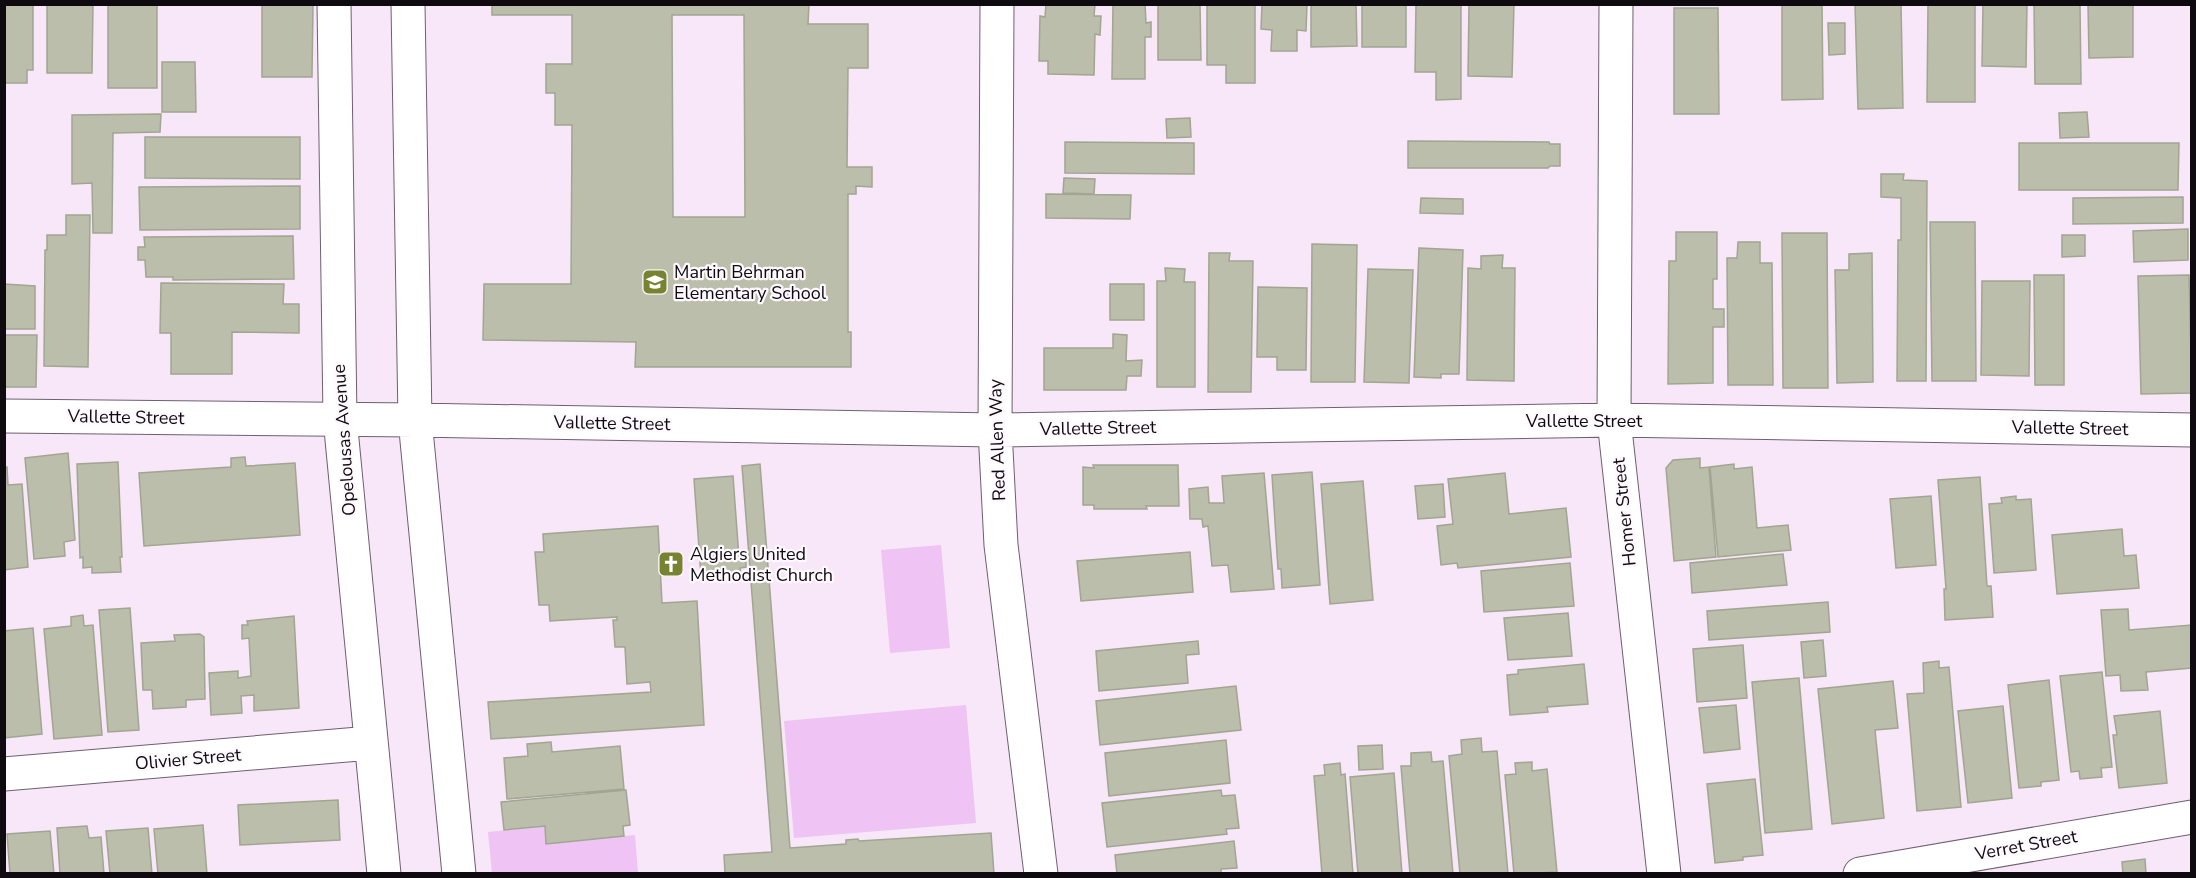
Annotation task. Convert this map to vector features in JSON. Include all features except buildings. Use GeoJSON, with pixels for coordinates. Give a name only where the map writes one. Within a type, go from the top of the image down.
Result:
{"type":"FeatureCollection","features":[{"type":"Feature","properties":{"kind":"street","name":"Opelousas Avenue"},"geometry":{"type":"LineString","coordinates":[[334,4],[340,419],[384,873]]}},
{"type":"Feature","properties":{"kind":"street"},"geometry":{"type":"LineString","coordinates":[[408,4],[415,420],[459,873]]}},
{"type":"Feature","properties":{"kind":"street","name":"Red Allen Way"},"geometry":{"type":"LineString","coordinates":[[998,4],[995,430],[1001,545],[1041,873]]}},
{"type":"Feature","properties":{"kind":"street","name":"Homer Street"},"geometry":{"type":"LineString","coordinates":[[1616,4],[1614,420],[1664,873]]}},
{"type":"Feature","properties":{"kind":"street","name":"Vallette Street"},"geometry":{"type":"LineString","coordinates":[[4,416],[415,420],[995,430],[1614,420],[2192,430]]}},
{"type":"Feature","properties":{"kind":"street","name":"Olivier Street"},"geometry":{"type":"LineString","coordinates":[[4,774],[371,743]]}},
{"type":"Feature","properties":{"kind":"street","name":"Verret Street"},"geometry":{"type":"LineString","coordinates":[[1860,873],[2192,818]]}},
{"type":"Feature","properties":{"kind":"shaded area"},"geometry":{"type":"Polygon","coordinates":[[[941,545],[950,648],[890,653],[881,550],[941,545]]]}},
{"type":"Feature","properties":{"kind":"shaded area"},"geometry":{"type":"Polygon","coordinates":[[[966,705],[976,823],[794,838],[784,721],[966,705]]]}},
{"type":"Feature","properties":{"kind":"shaded area"},"geometry":{"type":"Polygon","coordinates":[[[545,826],[547,844],[635,835],[638,873],[492,873],[488,832],[545,826]]]}},
{"type":"Feature","properties":{"kind":"place","name":"Martin Behrman Elementary School"},"geometry":{"type":"Point","coordinates":[655,282]}},
{"type":"Feature","properties":{"kind":"place","name":"Algiers United Methodist Church"},"geometry":{"type":"Point","coordinates":[671,564]}}]}
